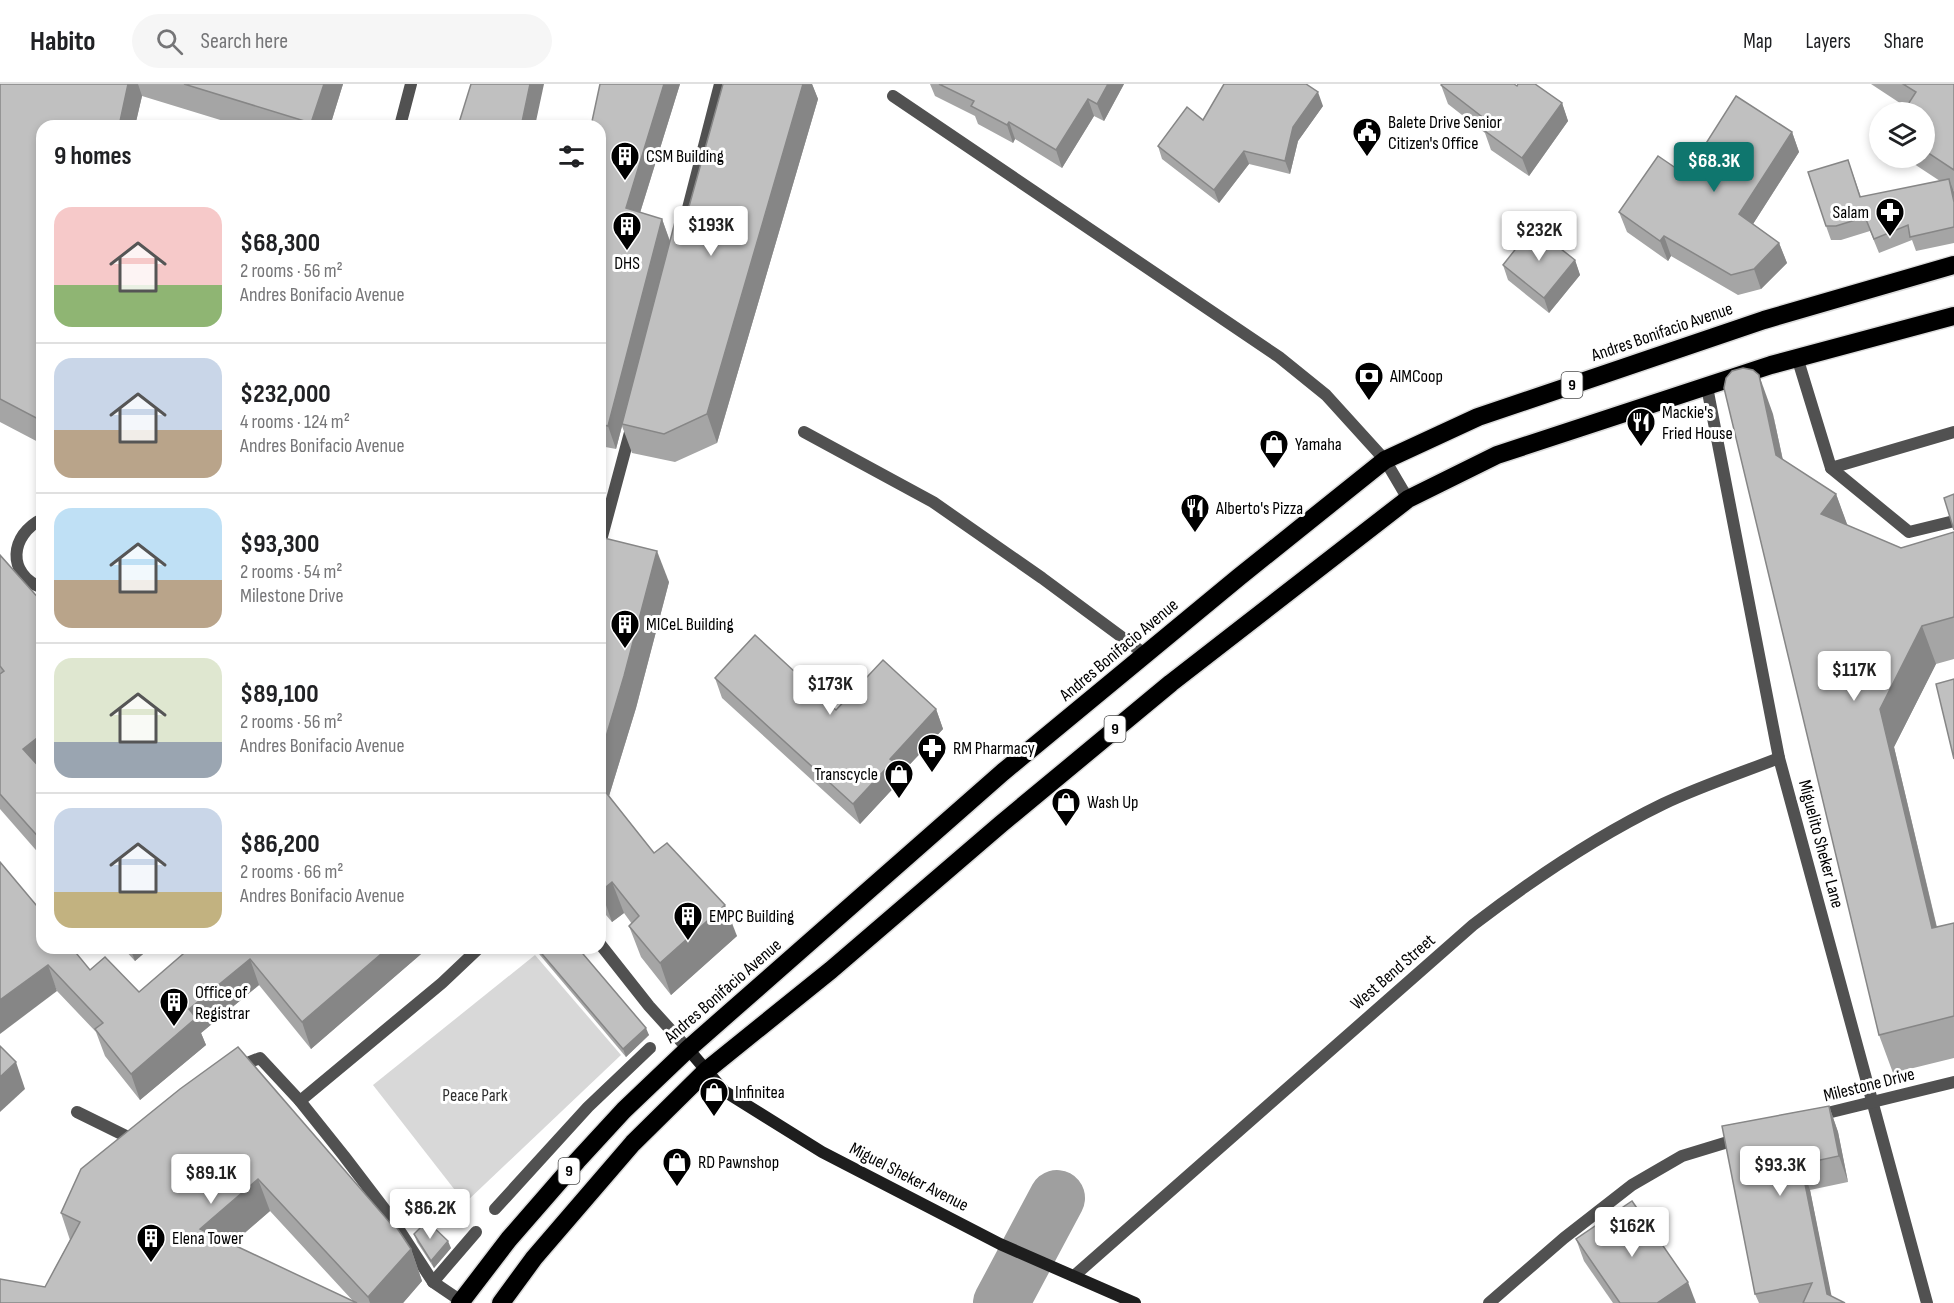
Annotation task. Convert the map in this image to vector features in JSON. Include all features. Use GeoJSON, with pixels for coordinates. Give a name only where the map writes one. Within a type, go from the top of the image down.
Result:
{"type":"FeatureCollection","features":[{"type":"Feature","properties":{"kind":"highway","name":"Andres Bonifacio Avenue"},"geometry":{"type":"LineString","coordinates":[[460,1302],[509,1239],[577,1161],[624,1110],[688,1049],[1004,772],[1239,576],[1385,460],[1478,417],[1764,320],[1954,265]]}},
{"type":"Feature","properties":{"kind":"highway","name":"9"},"geometry":{"type":"LineString","coordinates":[[501,1303],[534,1258],[633,1143],[707,1070],[831,970],[1001,824],[1171,683],[1408,499],[1497,455],[1797,357],[1954,316]]}},
{"type":"Feature","properties":{"kind":"street"},"geometry":{"type":"LineString","coordinates":[[402,120],[411,84]]}},
{"type":"Feature","properties":{"kind":"street"},"geometry":{"type":"LineString","coordinates":[[684,223],[720,84]]}},
{"type":"Feature","properties":{"kind":"street"},"geometry":{"type":"LineString","coordinates":[[893,96],[1278,357],[1326,395],[1385,460],[1408,499]]}},
{"type":"Feature","properties":{"kind":"street"},"geometry":{"type":"LineString","coordinates":[[1797,357],[1832,468],[1909,532],[1954,521]]}},
{"type":"Feature","properties":{"kind":"street","name":"Miguelito Sheker Lane"},"geometry":{"type":"LineString","coordinates":[[1707,387],[1779,758],[1928,1303]]}},
{"type":"Feature","properties":{"kind":"street"},"geometry":{"type":"LineString","coordinates":[[606,521],[633,418]]}},
{"type":"Feature","properties":{"kind":"street"},"geometry":{"type":"LineString","coordinates":[[804,432],[933,502],[1042,578],[1146,655]]}},
{"type":"Feature","properties":{"kind":"street"},"geometry":{"type":"LineString","coordinates":[[1832,468],[1954,432]]}},
{"type":"Feature","properties":{"kind":"street"},"geometry":{"type":"LineString","coordinates":[[36,522],[23,532],[18,544],[17,555],[19,567],[25,577],[36,586]]}},
{"type":"Feature","properties":{"kind":"street","name":"West Bend Street"},"geometry":{"type":"LineString","coordinates":[[1074,1276],[1473,925],[1512,895],[1581,848],[1663,804],[1779,758]]}},
{"type":"Feature","properties":{"kind":"street"},"geometry":{"type":"LineString","coordinates":[[606,952],[649,1006],[688,1049]]}},
{"type":"Feature","properties":{"kind":"street"},"geometry":{"type":"LineString","coordinates":[[300,1101],[442,983],[473,954]]}},
{"type":"Feature","properties":{"kind":"street"},"geometry":{"type":"LineString","coordinates":[[495,1209],[588,1107],[650,1048]]}},
{"type":"Feature","properties":{"kind":"street","name":"Miguel Sheker Avenue"},"geometry":{"type":"LineString","coordinates":[[688,1049],[724,1091],[822,1152],[1037,1262],[1135,1303]]}},
{"type":"Feature","properties":{"kind":"street"},"geometry":{"type":"LineString","coordinates":[[226,1076],[235,1067],[260,1058],[300,1101],[385,1210],[433,1282],[460,1302]]}},
{"type":"Feature","properties":{"kind":"street","name":"Milestone Drive"},"geometry":{"type":"LineString","coordinates":[[1797,1121],[1954,1082]]}},
{"type":"Feature","properties":{"kind":"street"},"geometry":{"type":"LineString","coordinates":[[77,1112],[141,1143],[149,1136]]}},
{"type":"Feature","properties":{"kind":"street"},"geometry":{"type":"LineString","coordinates":[[1489,1303],[1564,1238],[1632,1185],[1682,1156],[1752,1135]]}},
{"type":"Feature","properties":{"kind":"street"},"geometry":{"type":"LineString","coordinates":[[433,1282],[476,1232]]}},
{"type":"Feature","properties":{"kind":"green space","name":"Peace Park"},"geometry":{"type":"Polygon","coordinates":[[[535,955],[621,1055],[465,1203],[373,1085],[535,955]]]}},
{"type":"Feature","properties":{"kind":"building"},"geometry":{"type":"Polygon","coordinates":[[[0,84],[128,84],[120,120],[36,120],[36,418],[0,399],[0,84]]]}},
{"type":"Feature","properties":{"kind":"building"},"geometry":{"type":"Polygon","coordinates":[[[184,84],[324,84],[312,120],[301,120],[184,84]]]}},
{"type":"Feature","properties":{"kind":"building"},"geometry":{"type":"Polygon","coordinates":[[[471,84],[530,84],[522,120],[460,120],[471,84]]]}},
{"type":"Feature","properties":{"kind":"building"},"geometry":{"type":"Polygon","coordinates":[[[600,84],[664,84],[626,208],[662,219],[608,426],[606,426],[606,120],[592,120],[600,84]]]}},
{"type":"Feature","properties":{"kind":"building"},"geometry":{"type":"Polygon","coordinates":[[[723,84],[803,84],[707,414],[664,434],[622,424],[676,218],[685,221],[723,84]]]}},
{"type":"Feature","properties":{"kind":"building"},"geometry":{"type":"Polygon","coordinates":[[[939,84],[1108,84],[1097,104],[1088,99],[1056,150],[1009,122],[1007,125],[971,106],[974,101],[939,84]]]}},
{"type":"Feature","properties":{"kind":"building"},"geometry":{"type":"Polygon","coordinates":[[[1224,84],[1306,84],[1318,92],[1293,127],[1285,161],[1244,151],[1214,190],[1158,146],[1187,107],[1203,120],[1224,84]]]}},
{"type":"Feature","properties":{"kind":"building"},"geometry":{"type":"Polygon","coordinates":[[[1442,84],[1514,84],[1517,86],[1518,84],[1535,84],[1562,103],[1522,158],[1485,131],[1490,123],[1442,84]]]}},
{"type":"Feature","properties":{"kind":"building"},"geometry":{"type":"Polygon","coordinates":[[[1903,84],[1954,84],[1954,170],[1935,157],[1935,102],[1910,102],[1916,92],[1903,84]]]}},
{"type":"Feature","properties":{"kind":"building"},"geometry":{"type":"Polygon","coordinates":[[[1736,96],[1792,132],[1739,214],[1779,243],[1754,269],[1731,275],[1664,236],[1660,241],[1619,212],[1658,156],[1686,175],[1736,96]]]}},
{"type":"Feature","properties":{"kind":"building"},"geometry":{"type":"Polygon","coordinates":[[[1848,160],[1860,197],[1949,179],[1954,202],[1954,227],[1910,237],[1908,225],[1874,239],[1865,217],[1836,226],[1826,226],[1808,172],[1848,160]]]}},
{"type":"Feature","properties":{"kind":"building"},"geometry":{"type":"Polygon","coordinates":[[[1533,227],[1575,260],[1544,298],[1503,265],[1533,227]]]}},
{"type":"Feature","properties":{"kind":"building"},"geometry":{"type":"Polygon","coordinates":[[[1743,368],[1753,370],[1759,375],[1776,455],[1836,494],[1821,514],[1901,548],[1954,532],[1954,617],[1922,626],[1880,709],[1932,928],[1954,923],[1954,1016],[1879,1035],[1724,388],[1726,378],[1732,371],[1743,368]]]}},
{"type":"Feature","properties":{"kind":"building"},"geometry":{"type":"Polygon","coordinates":[[[1954,494],[1954,530],[1944,498],[1954,494]]]}},
{"type":"Feature","properties":{"kind":"building"},"geometry":{"type":"Polygon","coordinates":[[[606,538],[657,551],[606,737],[606,538]]]}},
{"type":"Feature","properties":{"kind":"building"},"geometry":{"type":"Polygon","coordinates":[[[0,555],[36,595],[36,739],[23,749],[36,763],[36,834],[0,794],[0,674],[4,671],[0,666],[0,555]]]}},
{"type":"Feature","properties":{"kind":"building"},"geometry":{"type":"Polygon","coordinates":[[[755,635],[836,710],[883,660],[936,709],[890,759],[893,761],[853,804],[715,678],[755,635]]]}},
{"type":"Feature","properties":{"kind":"building"},"geometry":{"type":"Polygon","coordinates":[[[1954,679],[1954,759],[1936,684],[1954,679]]]}},
{"type":"Feature","properties":{"kind":"building"},"geometry":{"type":"Polygon","coordinates":[[[606,793],[654,853],[667,843],[725,905],[660,963],[629,926],[639,916],[612,882],[606,887],[606,793]]]}},
{"type":"Feature","properties":{"kind":"building"},"geometry":{"type":"Polygon","coordinates":[[[0,862],[36,905],[36,954],[77,954],[90,970],[105,957],[139,992],[183,954],[381,954],[302,1022],[250,959],[189,1009],[196,1018],[131,1074],[95,1029],[103,1023],[48,965],[0,1000],[0,862]]]}},
{"type":"Feature","properties":{"kind":"building"},"geometry":{"type":"Polygon","coordinates":[[[542,954],[583,954],[646,1028],[623,1049],[542,954]]]}},
{"type":"Feature","properties":{"kind":"building"},"geometry":{"type":"Polygon","coordinates":[[[0,1046],[16,1062],[0,1077],[0,1046]]]}},
{"type":"Feature","properties":{"kind":"building"},"geometry":{"type":"Polygon","coordinates":[[[238,1047],[391,1224],[393,1222],[411,1249],[368,1297],[258,1179],[200,1229],[357,1303],[0,1303],[0,1279],[45,1287],[80,1222],[61,1213],[81,1169],[180,1089],[238,1047]]]}},
{"type":"Feature","properties":{"kind":"building"},"geometry":{"type":"Polygon","coordinates":[[[1829,1106],[1839,1156],[1801,1164],[1827,1294],[1845,1303],[1803,1303],[1812,1283],[1755,1294],[1722,1126],[1829,1106]]]}},
{"type":"Feature","properties":{"kind":"building"},"geometry":{"type":"Polygon","coordinates":[[[1632,1201],[1688,1282],[1657,1303],[1620,1303],[1576,1239],[1632,1201]]]}},
{"type":"Feature","properties":{"kind":"building"},"geometry":{"type":"Polygon","coordinates":[[[427,1221],[448,1241],[431,1261],[414,1234],[427,1221]]]}},
{"type":"Feature","properties":{"kind":"waterway"},"geometry":{"type":"LineString","coordinates":[[1001,1303],[1057,1198]]}},
{"type":"Feature","properties":{"kind":"place","name":"Balete Drive Senior Citizen's Office"},"geometry":{"type":"Point","coordinates":[1367,158]}},
{"type":"Feature","properties":{"kind":"place","name":"CSM Building"},"geometry":{"type":"Point","coordinates":[625,182]}},
{"type":"Feature","properties":{"kind":"place","name":"Salam"},"geometry":{"type":"Point","coordinates":[1890,238]}},
{"type":"Feature","properties":{"kind":"place","name":"DHS"},"geometry":{"type":"Point","coordinates":[627,252]}},
{"type":"Feature","properties":{"kind":"place","name":"AIMCoop"},"geometry":{"type":"Point","coordinates":[1369,402]}},
{"type":"Feature","properties":{"kind":"place","name":"Mackie's Fried House"},"geometry":{"type":"Point","coordinates":[1641,448]}},
{"type":"Feature","properties":{"kind":"place","name":"Yamaha"},"geometry":{"type":"Point","coordinates":[1274,470]}},
{"type":"Feature","properties":{"kind":"place","name":"Alberto's Pizza"},"geometry":{"type":"Point","coordinates":[1195,534]}},
{"type":"Feature","properties":{"kind":"place","name":"MICeL Building"},"geometry":{"type":"Point","coordinates":[625,650]}},
{"type":"Feature","properties":{"kind":"place","name":"RM Pharmacy"},"geometry":{"type":"Point","coordinates":[932,774]}},
{"type":"Feature","properties":{"kind":"place","name":"Transcycle"},"geometry":{"type":"Point","coordinates":[899,800]}},
{"type":"Feature","properties":{"kind":"place","name":"Wash Up"},"geometry":{"type":"Point","coordinates":[1066,828]}},
{"type":"Feature","properties":{"kind":"place","name":"EMPC Building"},"geometry":{"type":"Point","coordinates":[688,942]}},
{"type":"Feature","properties":{"kind":"place","name":"Office of Registrar"},"geometry":{"type":"Point","coordinates":[174,1028]}},
{"type":"Feature","properties":{"kind":"place","name":"Infinitea"},"geometry":{"type":"Point","coordinates":[714,1118]}},
{"type":"Feature","properties":{"kind":"place","name":"RD Pawnshop"},"geometry":{"type":"Point","coordinates":[677,1188]}},
{"type":"Feature","properties":{"kind":"place","name":"Elena Tower"},"geometry":{"type":"Point","coordinates":[151,1264]}}]}
